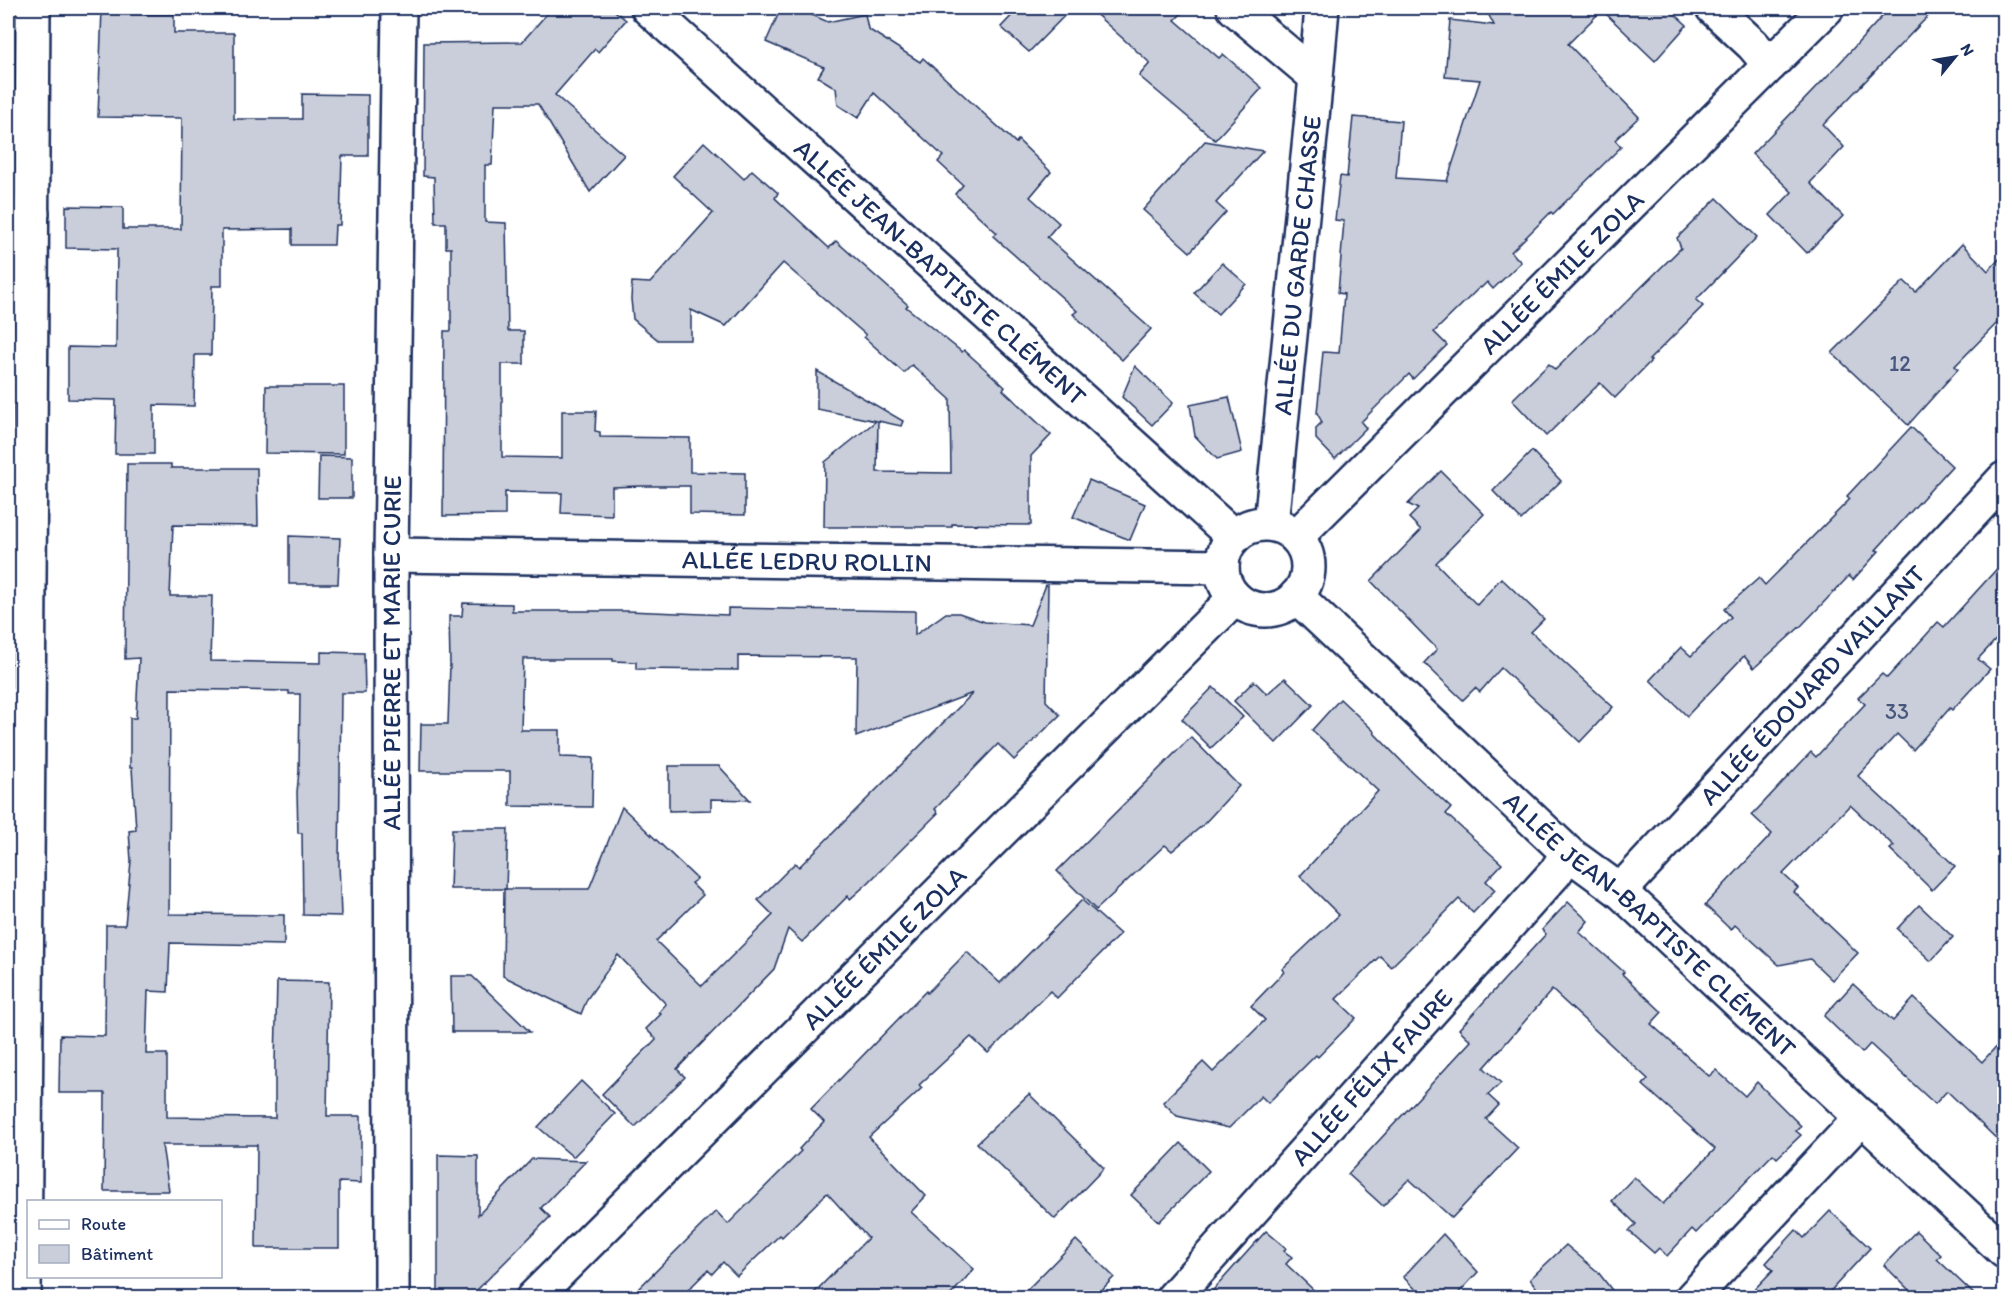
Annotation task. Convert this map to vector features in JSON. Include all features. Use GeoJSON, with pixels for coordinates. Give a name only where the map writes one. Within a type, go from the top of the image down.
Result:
{"type":"FeatureCollection","features":[{"type":"Feature","properties":{"kind":"street"},"geometry":{"type":"LineString","coordinates":[[24,1298],[20,213],[33,8]]}},
{"type":"Feature","properties":{"kind":"street","name":"ALLÉE PIERRE ET MARIE CURIE"},"geometry":{"type":"LineString","coordinates":[[392,1298],[391,555],[399,8]]}},
{"type":"Feature","properties":{"kind":"street","name":"ALLÉE JEAN-BAPTISTE CLÉMENT"},"geometry":{"type":"LineString","coordinates":[[648,8],[1228,552]]}},
{"type":"Feature","properties":{"kind":"street"},"geometry":{"type":"LineString","coordinates":[[1234,8],[1316,77]]}},
{"type":"Feature","properties":{"kind":"street","name":"ALLÉE DU GARDE CHASSE"},"geometry":{"type":"LineString","coordinates":[[1283,531],[1322,8]]}},
{"type":"Feature","properties":{"kind":"street"},"geometry":{"type":"LineString","coordinates":[[1713,8],[1753,45],[1770,65]]}},
{"type":"Feature","properties":{"kind":"street","name":"ALLÉE ÉMILE ZOLA"},"geometry":{"type":"LineString","coordinates":[[1283,531],[1827,8]]}},
{"type":"Feature","properties":{"kind":"street","name":"ALLÉE ÉDOUARD VAILLANT"},"geometry":{"type":"LineString","coordinates":[[1620,891],[2004,479]]}},
{"type":"Feature","properties":{"kind":"street"},"geometry":{"type":"LineString","coordinates":[[1251,526],[1283,531],[1303,548],[1307,560],[1304,585],[1296,596],[1279,607],[1260,609],[1246,606],[1235,598],[1224,578],[1228,552],[1251,526]]}},
{"type":"Feature","properties":{"kind":"street","name":"ALLÉE LEDRU ROLLIN"},"geometry":{"type":"LineString","coordinates":[[391,555],[1228,552]]}},
{"type":"Feature","properties":{"kind":"street","name":"ALLÉE JEAN-BAPTISTE CLÉMENT"},"geometry":{"type":"LineString","coordinates":[[1296,596],[1568,854],[1620,891],[2004,1251]]}},
{"type":"Feature","properties":{"kind":"street","name":"ALLÉE ÉMILE ZOLA"},"geometry":{"type":"LineString","coordinates":[[533,1298],[1235,598]]}},
{"type":"Feature","properties":{"kind":"street","name":"ALLÉE FÉLIX FAURE"},"geometry":{"type":"LineString","coordinates":[[1173,1298],[1555,873],[1568,854]]}},
{"type":"Feature","properties":{"kind":"street"},"geometry":{"type":"LineString","coordinates":[[1692,1298],[1862,1117]]}},
{"type":"Feature","properties":{"kind":"building"},"geometry":{"type":"Polygon","coordinates":[[[102,8],[133,8],[133,14],[174,14],[174,33],[234,33],[234,119],[302,119],[302,94],[368,95],[368,156],[342,156],[340,225],[335,225],[334,245],[292,245],[292,229],[222,230],[222,286],[212,286],[211,355],[195,355],[194,406],[154,405],[154,454],[115,454],[116,400],[68,399],[68,347],[116,348],[117,249],[66,248],[66,206],[123,207],[123,229],[181,229],[182,118],[98,117],[102,8]]]}},
{"type":"Feature","properties":{"kind":"building"},"geometry":{"type":"Polygon","coordinates":[[[552,8],[611,8],[626,20],[598,52],[595,49],[555,95],[624,155],[590,192],[538,104],[495,104],[492,165],[485,165],[485,222],[506,223],[508,331],[524,331],[524,364],[502,364],[502,457],[562,458],[562,411],[596,411],[595,431],[600,432],[600,437],[690,438],[690,472],[745,473],[745,515],[690,514],[690,486],[641,486],[612,487],[612,515],[561,513],[562,493],[505,492],[505,515],[443,516],[444,331],[451,331],[451,248],[446,248],[446,223],[435,223],[434,177],[423,176],[424,43],[522,42],[552,8]]]}},
{"type":"Feature","properties":{"kind":"building"},"geometry":{"type":"Polygon","coordinates":[[[781,8],[796,8],[828,22],[865,14],[868,29],[920,62],[923,58],[1016,143],[1018,140],[1051,172],[1030,197],[1059,223],[1047,237],[1151,329],[1122,360],[1073,314],[1077,311],[993,236],[997,233],[955,194],[963,185],[938,162],[943,156],[874,93],[858,118],[838,105],[836,88],[818,77],[824,67],[766,42],[781,8]]]}},
{"type":"Feature","properties":{"kind":"building"},"geometry":{"type":"Polygon","coordinates":[[[1019,8],[1072,8],[1029,52],[1001,27],[1019,8]]]}},
{"type":"Feature","properties":{"kind":"building"},"geometry":{"type":"Polygon","coordinates":[[[1089,8],[1187,8],[1175,20],[1219,58],[1223,54],[1262,88],[1215,140],[1139,76],[1150,63],[1089,8]]]}},
{"type":"Feature","properties":{"kind":"building"},"geometry":{"type":"Polygon","coordinates":[[[1485,8],[1668,8],[1687,25],[1655,61],[1602,10],[1568,44],[1639,117],[1615,140],[1621,147],[1511,252],[1521,262],[1493,289],[1487,282],[1480,287],[1434,332],[1447,345],[1413,379],[1409,374],[1361,422],[1366,428],[1335,459],[1316,439],[1316,428],[1322,422],[1317,413],[1323,352],[1339,353],[1344,294],[1338,293],[1344,221],[1335,220],[1340,176],[1347,177],[1353,117],[1401,121],[1396,178],[1447,181],[1480,80],[1445,77],[1450,20],[1494,25],[1485,8]]]}},
{"type":"Feature","properties":{"kind":"building"},"geometry":{"type":"Polygon","coordinates":[[[1890,8],[1936,8],[1823,125],[1844,147],[1810,183],[1843,216],[1807,253],[1770,215],[1792,192],[1752,154],[1890,8]]]}},
{"type":"Feature","properties":{"kind":"building"},"geometry":{"type":"Polygon","coordinates":[[[1205,141],[1263,151],[1216,203],[1226,212],[1190,252],[1143,210],[1205,141]]]}},
{"type":"Feature","properties":{"kind":"building"},"geometry":{"type":"Polygon","coordinates":[[[704,142],[744,179],[752,170],[778,193],[775,198],[829,248],[836,241],[908,305],[906,307],[962,352],[964,350],[1005,387],[1003,390],[1051,435],[1031,456],[1031,525],[824,527],[825,462],[876,421],[817,409],[817,371],[903,421],[901,426],[878,421],[877,472],[951,473],[950,399],[912,365],[904,373],[864,337],[866,335],[783,263],[726,326],[691,310],[691,340],[658,340],[633,319],[632,282],[650,283],[713,213],[673,176],[704,142]]]}},
{"type":"Feature","properties":{"kind":"building"},"geometry":{"type":"Polygon","coordinates":[[[1717,198],[1757,237],[1696,300],[1703,306],[1615,398],[1600,383],[1546,436],[1512,400],[1549,364],[1555,370],[1611,317],[1681,248],[1677,238],[1717,198]]]}},
{"type":"Feature","properties":{"kind":"building"},"geometry":{"type":"Polygon","coordinates":[[[1962,244],[1988,271],[2004,254],[2004,316],[1955,366],[1958,369],[1908,425],[1832,353],[1904,281],[1916,292],[1962,244]]]}},
{"type":"Feature","properties":{"kind":"building"},"geometry":{"type":"Polygon","coordinates":[[[1222,263],[1246,284],[1218,314],[1194,293],[1222,263]]]}},
{"type":"Feature","properties":{"kind":"building"},"geometry":{"type":"Polygon","coordinates":[[[1135,366],[1173,403],[1152,425],[1122,397],[1135,366]]]}},
{"type":"Feature","properties":{"kind":"building"},"geometry":{"type":"Polygon","coordinates":[[[266,386],[344,386],[344,454],[265,453],[266,386]]]}},
{"type":"Feature","properties":{"kind":"building"},"geometry":{"type":"Polygon","coordinates":[[[1229,397],[1242,452],[1217,459],[1195,436],[1190,405],[1229,397]]]}},
{"type":"Feature","properties":{"kind":"building"},"geometry":{"type":"Polygon","coordinates":[[[1911,427],[1952,466],[1876,550],[1879,551],[1853,580],[1849,576],[1802,625],[1754,668],[1744,656],[1687,716],[1650,680],[1681,647],[1691,656],[1731,617],[1724,609],[1759,578],[1765,585],[1850,499],[1847,496],[1911,427]]]}},
{"type":"Feature","properties":{"kind":"building"},"geometry":{"type":"Polygon","coordinates":[[[1532,451],[1561,481],[1521,520],[1493,491],[1532,451]]]}},
{"type":"Feature","properties":{"kind":"building"},"geometry":{"type":"Polygon","coordinates":[[[319,456],[352,457],[352,498],[318,498],[319,456]]]}},
{"type":"Feature","properties":{"kind":"building"},"geometry":{"type":"Polygon","coordinates":[[[127,464],[171,464],[171,468],[257,468],[258,526],[173,525],[170,596],[212,596],[210,661],[321,663],[321,652],[364,653],[365,693],[341,693],[339,863],[341,916],[303,915],[302,833],[298,833],[297,792],[300,694],[289,694],[289,691],[170,689],[169,914],[284,915],[284,945],[170,943],[168,992],[148,991],[146,1054],[167,1054],[167,1117],[275,1118],[277,981],[329,982],[327,1116],[361,1116],[361,1183],[339,1182],[339,1248],[256,1248],[257,1145],[162,1145],[169,1191],[104,1191],[105,1093],[59,1093],[60,1035],[105,1036],[106,925],[125,925],[131,861],[129,831],[136,830],[132,768],[130,768],[130,718],[136,718],[139,658],[125,659],[127,464]]]}},
{"type":"Feature","properties":{"kind":"building"},"geometry":{"type":"Polygon","coordinates":[[[1441,471],[1484,514],[1436,563],[1477,605],[1501,578],[1544,619],[1531,632],[1613,707],[1580,742],[1501,668],[1480,692],[1475,688],[1463,700],[1424,663],[1437,649],[1371,581],[1421,530],[1409,518],[1418,509],[1408,504],[1441,471]]]}},
{"type":"Feature","properties":{"kind":"building"},"geometry":{"type":"Polygon","coordinates":[[[1089,480],[1145,504],[1130,540],[1073,517],[1089,480]]]}},
{"type":"Feature","properties":{"kind":"building"},"geometry":{"type":"Polygon","coordinates":[[[289,536],[340,538],[338,584],[289,584],[289,536]]]}},
{"type":"Feature","properties":{"kind":"building"},"geometry":{"type":"Polygon","coordinates":[[[2004,561],[2004,631],[1978,659],[1990,669],[1952,710],[1950,708],[1913,750],[1897,734],[1858,776],[1955,866],[1932,890],[1890,849],[1894,846],[1850,805],[1783,874],[1798,888],[1794,892],[1858,953],[1832,980],[1810,959],[1779,965],[1735,925],[1731,930],[1705,905],[1772,834],[1752,815],[1811,752],[1816,757],[1865,704],[1858,698],[1882,674],[1887,678],[1938,622],[1944,627],[2004,561]]]}},
{"type":"Feature","properties":{"kind":"building"},"geometry":{"type":"Polygon","coordinates":[[[1046,585],[1048,585],[1046,701],[1060,715],[1014,760],[998,744],[935,809],[938,813],[868,883],[850,899],[848,896],[802,942],[788,929],[774,969],[677,1069],[685,1077],[635,1127],[602,1094],[656,1039],[646,1029],[661,1014],[659,1012],[666,1004],[618,955],[587,999],[581,1014],[503,976],[504,889],[589,889],[622,807],[697,879],[691,883],[703,895],[656,941],[702,986],[773,915],[758,900],[795,863],[799,867],[973,693],[856,737],[857,657],[738,656],[738,670],[636,669],[636,662],[613,661],[613,659],[523,659],[521,730],[560,730],[560,757],[593,758],[592,807],[510,806],[510,771],[420,771],[421,724],[448,724],[449,616],[462,616],[463,603],[512,604],[512,611],[627,611],[728,615],[728,608],[915,611],[915,635],[946,613],[959,613],[985,622],[1030,625],[1046,585]]]}},
{"type":"Feature","properties":{"kind":"building"},"geometry":{"type":"Polygon","coordinates":[[[1285,678],[1313,705],[1276,743],[1234,701],[1254,681],[1267,694],[1285,678]]]}},
{"type":"Feature","properties":{"kind":"building"},"geometry":{"type":"Polygon","coordinates":[[[1213,687],[1243,717],[1211,748],[1182,719],[1213,687]]]}},
{"type":"Feature","properties":{"kind":"building"},"geometry":{"type":"Polygon","coordinates":[[[1340,699],[1451,808],[1446,814],[1502,864],[1486,881],[1495,890],[1473,913],[1459,899],[1391,967],[1380,956],[1336,999],[1356,1018],[1268,1103],[1261,1096],[1229,1128],[1177,1116],[1163,1102],[1203,1062],[1213,1072],[1265,1020],[1251,1006],[1284,972],[1282,969],[1339,915],[1300,876],[1378,791],[1312,730],[1340,699]]]}},
{"type":"Feature","properties":{"kind":"building"},"geometry":{"type":"Polygon","coordinates":[[[1191,737],[1239,786],[1203,825],[1172,851],[1165,845],[1096,910],[1057,871],[1191,737]]]}},
{"type":"Feature","properties":{"kind":"building"},"geometry":{"type":"Polygon","coordinates":[[[669,766],[719,766],[750,800],[711,799],[711,810],[669,811],[669,766]]]}},
{"type":"Feature","properties":{"kind":"building"},"geometry":{"type":"Polygon","coordinates":[[[452,829],[508,829],[506,889],[450,889],[452,829]]]}},
{"type":"Feature","properties":{"kind":"building"},"geometry":{"type":"Polygon","coordinates":[[[1082,900],[1120,934],[1057,998],[1050,991],[988,1053],[971,1037],[919,1085],[922,1088],[869,1137],[926,1196],[911,1212],[974,1269],[948,1298],[809,1298],[868,1238],[827,1193],[782,1237],[780,1235],[737,1276],[723,1262],[712,1274],[708,1270],[680,1298],[629,1298],[716,1211],[728,1224],[801,1151],[799,1149],[824,1122],[811,1109],[967,952],[1000,983],[1082,900]]]}},
{"type":"Feature","properties":{"kind":"building"},"geometry":{"type":"Polygon","coordinates":[[[1568,902],[1588,921],[1579,932],[1624,972],[1622,974],[1662,1012],[1651,1024],[1709,1076],[1716,1070],[1745,1096],[1757,1082],[1801,1126],[1796,1131],[1801,1135],[1777,1158],[1773,1154],[1696,1233],[1692,1229],[1667,1256],[1659,1248],[1654,1253],[1629,1231],[1636,1224],[1612,1201],[1634,1177],[1663,1204],[1715,1149],[1643,1085],[1648,1079],[1552,990],[1484,1068],[1501,1083],[1488,1095],[1499,1105],[1486,1119],[1518,1148],[1452,1218],[1409,1179],[1383,1206],[1348,1174],[1471,1041],[1459,1029],[1546,934],[1542,930],[1568,902]]]}},
{"type":"Feature","properties":{"kind":"building"},"geometry":{"type":"Polygon","coordinates":[[[1919,905],[1953,937],[1931,961],[1897,929],[1919,905]]]}},
{"type":"Feature","properties":{"kind":"building"},"geometry":{"type":"Polygon","coordinates":[[[451,976],[472,976],[530,1032],[452,1032],[451,976]]]}},
{"type":"Feature","properties":{"kind":"building"},"geometry":{"type":"Polygon","coordinates":[[[1853,984],[1893,1021],[1914,998],[1982,1062],[2004,1038],[2004,1146],[1947,1091],[1935,1104],[1870,1044],[1862,1053],[1824,1016],[1853,984]]]}},
{"type":"Feature","properties":{"kind":"building"},"geometry":{"type":"Polygon","coordinates":[[[581,1081],[615,1114],[573,1157],[538,1127],[581,1081]]]}},
{"type":"Feature","properties":{"kind":"building"},"geometry":{"type":"Polygon","coordinates":[[[1029,1094],[1104,1168],[1055,1219],[977,1143],[1029,1094]]]}},
{"type":"Feature","properties":{"kind":"building"},"geometry":{"type":"Polygon","coordinates":[[[1181,1143],[1209,1171],[1159,1222],[1131,1195],[1181,1143]]]}},
{"type":"Feature","properties":{"kind":"building"},"geometry":{"type":"Polygon","coordinates":[[[438,1155],[478,1156],[478,1215],[532,1159],[586,1161],[541,1208],[550,1217],[469,1298],[438,1298],[438,1155]]]}},
{"type":"Feature","properties":{"kind":"building"},"geometry":{"type":"Polygon","coordinates":[[[1830,1211],[1870,1248],[1824,1298],[1746,1298],[1773,1270],[1766,1263],[1796,1230],[1804,1238],[1830,1211]]]}},
{"type":"Feature","properties":{"kind":"building"},"geometry":{"type":"Polygon","coordinates":[[[1266,1231],[1286,1248],[1284,1251],[1292,1257],[1286,1264],[1322,1298],[1206,1298],[1266,1231]]]}},
{"type":"Feature","properties":{"kind":"building"},"geometry":{"type":"Polygon","coordinates":[[[1916,1231],[1941,1255],[1937,1259],[1978,1298],[1917,1298],[1884,1265],[1916,1231]]]}},
{"type":"Feature","properties":{"kind":"building"},"geometry":{"type":"Polygon","coordinates":[[[1443,1234],[1478,1272],[1454,1298],[1425,1298],[1403,1277],[1443,1234]]]}},
{"type":"Feature","properties":{"kind":"building"},"geometry":{"type":"Polygon","coordinates":[[[1076,1240],[1114,1277],[1094,1298],[1019,1298],[1076,1240]]]}},
{"type":"Feature","properties":{"kind":"building"},"geometry":{"type":"Polygon","coordinates":[[[1566,1245],[1598,1272],[1618,1298],[1544,1298],[1530,1279],[1566,1245]]]}}]}
